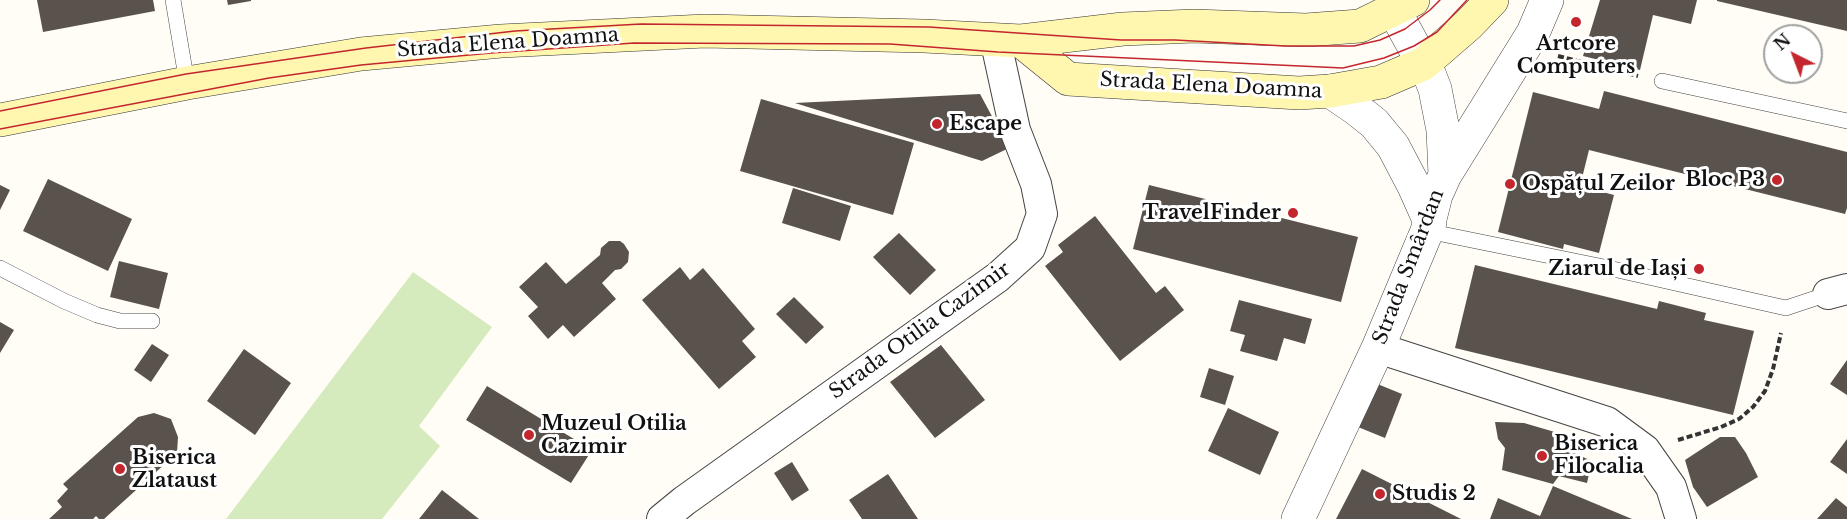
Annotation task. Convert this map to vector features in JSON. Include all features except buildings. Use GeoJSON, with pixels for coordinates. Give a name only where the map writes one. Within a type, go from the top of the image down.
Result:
{"type":"FeatureCollection","features":[{"type":"Feature","properties":{"kind":"main road","name":"Strada Elena Doamna"},"geometry":{"type":"LineString","coordinates":[[1010,40],[1068,79],[1299,93],[1330,91],[1381,82],[1423,64],[1468,25],[1492,0]]}},
{"type":"Feature","properties":{"kind":"main road","name":"Strada Elena Doamna"},"geometry":{"type":"LineString","coordinates":[[0,120],[187,83],[361,54],[501,41],[705,31],[1010,40],[1124,29],[1194,26],[1306,30],[1360,26],[1403,5]]}},
{"type":"Feature","properties":{"kind":"street"},"geometry":{"type":"LineString","coordinates":[[1445,175],[1533,33],[1547,0]]}},
{"type":"Feature","properties":{"kind":"street","name":"Strada Smârdan"},"geometry":{"type":"LineString","coordinates":[[1298,519],[1378,348],[1428,226],[1436,195],[1445,175],[1443,130],[1435,89],[1423,64],[1403,5]]}},
{"type":"Feature","properties":{"kind":"street","name":"Strada Otilia Cazimir"},"geometry":{"type":"LineString","coordinates":[[662,519],[998,277],[1030,248],[1042,214],[1036,184],[1015,130],[998,52],[1010,40]]}},
{"type":"Feature","properties":{"kind":"street"},"geometry":{"type":"LineString","coordinates":[[1330,91],[1374,123],[1393,146],[1414,186],[1428,226]]}},
{"type":"Feature","properties":{"kind":"street"},"geometry":{"type":"LineString","coordinates":[[1378,348],[1607,422],[1645,450],[1671,487],[1681,519]]}},
{"type":"Feature","properties":{"kind":"lane"},"geometry":{"type":"LineString","coordinates":[[173,0],[187,83]]}},
{"type":"Feature","properties":{"kind":"lane"},"geometry":{"type":"LineString","coordinates":[[1662,81],[1847,121]]}},
{"type":"Feature","properties":{"kind":"lane"},"geometry":{"type":"LineString","coordinates":[[1428,226],[1786,309],[1837,292]]}},
{"type":"Feature","properties":{"kind":"lane"},"geometry":{"type":"LineString","coordinates":[[0,268],[97,315],[120,321],[152,321]]}},
{"type":"Feature","properties":{"kind":"path"},"geometry":{"type":"LineString","coordinates":[[1547,54],[1662,81]]}},
{"type":"Feature","properties":{"kind":"path"},"geometry":{"type":"LineString","coordinates":[[1645,450],[1720,427],[1739,419],[1753,407],[1765,391],[1773,369],[1786,309]]}},
{"type":"Feature","properties":{"kind":"green space"},"geometry":{"type":"Polygon","coordinates":[[[413,272],[492,327],[419,426],[440,446],[382,519],[226,519],[413,272]]]}},
{"type":"Feature","properties":{"kind":"tram line"},"geometry":{"type":"LineString","coordinates":[[0,111],[186,74],[366,48],[515,31],[641,24],[929,27],[1121,40],[1354,46],[1380,40],[1405,29],[1440,0]]}},
{"type":"Feature","properties":{"kind":"tram line"},"geometry":{"type":"LineString","coordinates":[[0,129],[269,78],[361,65],[634,43],[890,44],[998,52],[1343,68],[1384,58],[1414,46],[1437,32],[1467,0]]}},
{"type":"Feature","properties":{"kind":"place","name":"Artcore Computers"},"geometry":{"type":"Point","coordinates":[1576,22]}},
{"type":"Feature","properties":{"kind":"place","name":"Escape"},"geometry":{"type":"Point","coordinates":[937,124]}},
{"type":"Feature","properties":{"kind":"place","name":"Bloc P3"},"geometry":{"type":"Point","coordinates":[1777,180]}},
{"type":"Feature","properties":{"kind":"place","name":"Ospățul Zeilor"},"geometry":{"type":"Point","coordinates":[1510,184]}},
{"type":"Feature","properties":{"kind":"place","name":"TravelFinder"},"geometry":{"type":"Point","coordinates":[1293,213]}},
{"type":"Feature","properties":{"kind":"place","name":"Ziarul de Iași"},"geometry":{"type":"Point","coordinates":[1699,269]}},
{"type":"Feature","properties":{"kind":"place","name":"Muzeul Otilia Cazimir"},"geometry":{"type":"Point","coordinates":[529,435]}},
{"type":"Feature","properties":{"kind":"place","name":"Biserica Filocalia"},"geometry":{"type":"Point","coordinates":[1542,456]}},
{"type":"Feature","properties":{"kind":"place","name":"Biserica Zlataust"},"geometry":{"type":"Point","coordinates":[120,469]}},
{"type":"Feature","properties":{"kind":"place","name":"Studis 2"},"geometry":{"type":"Point","coordinates":[1380,494]}}]}
